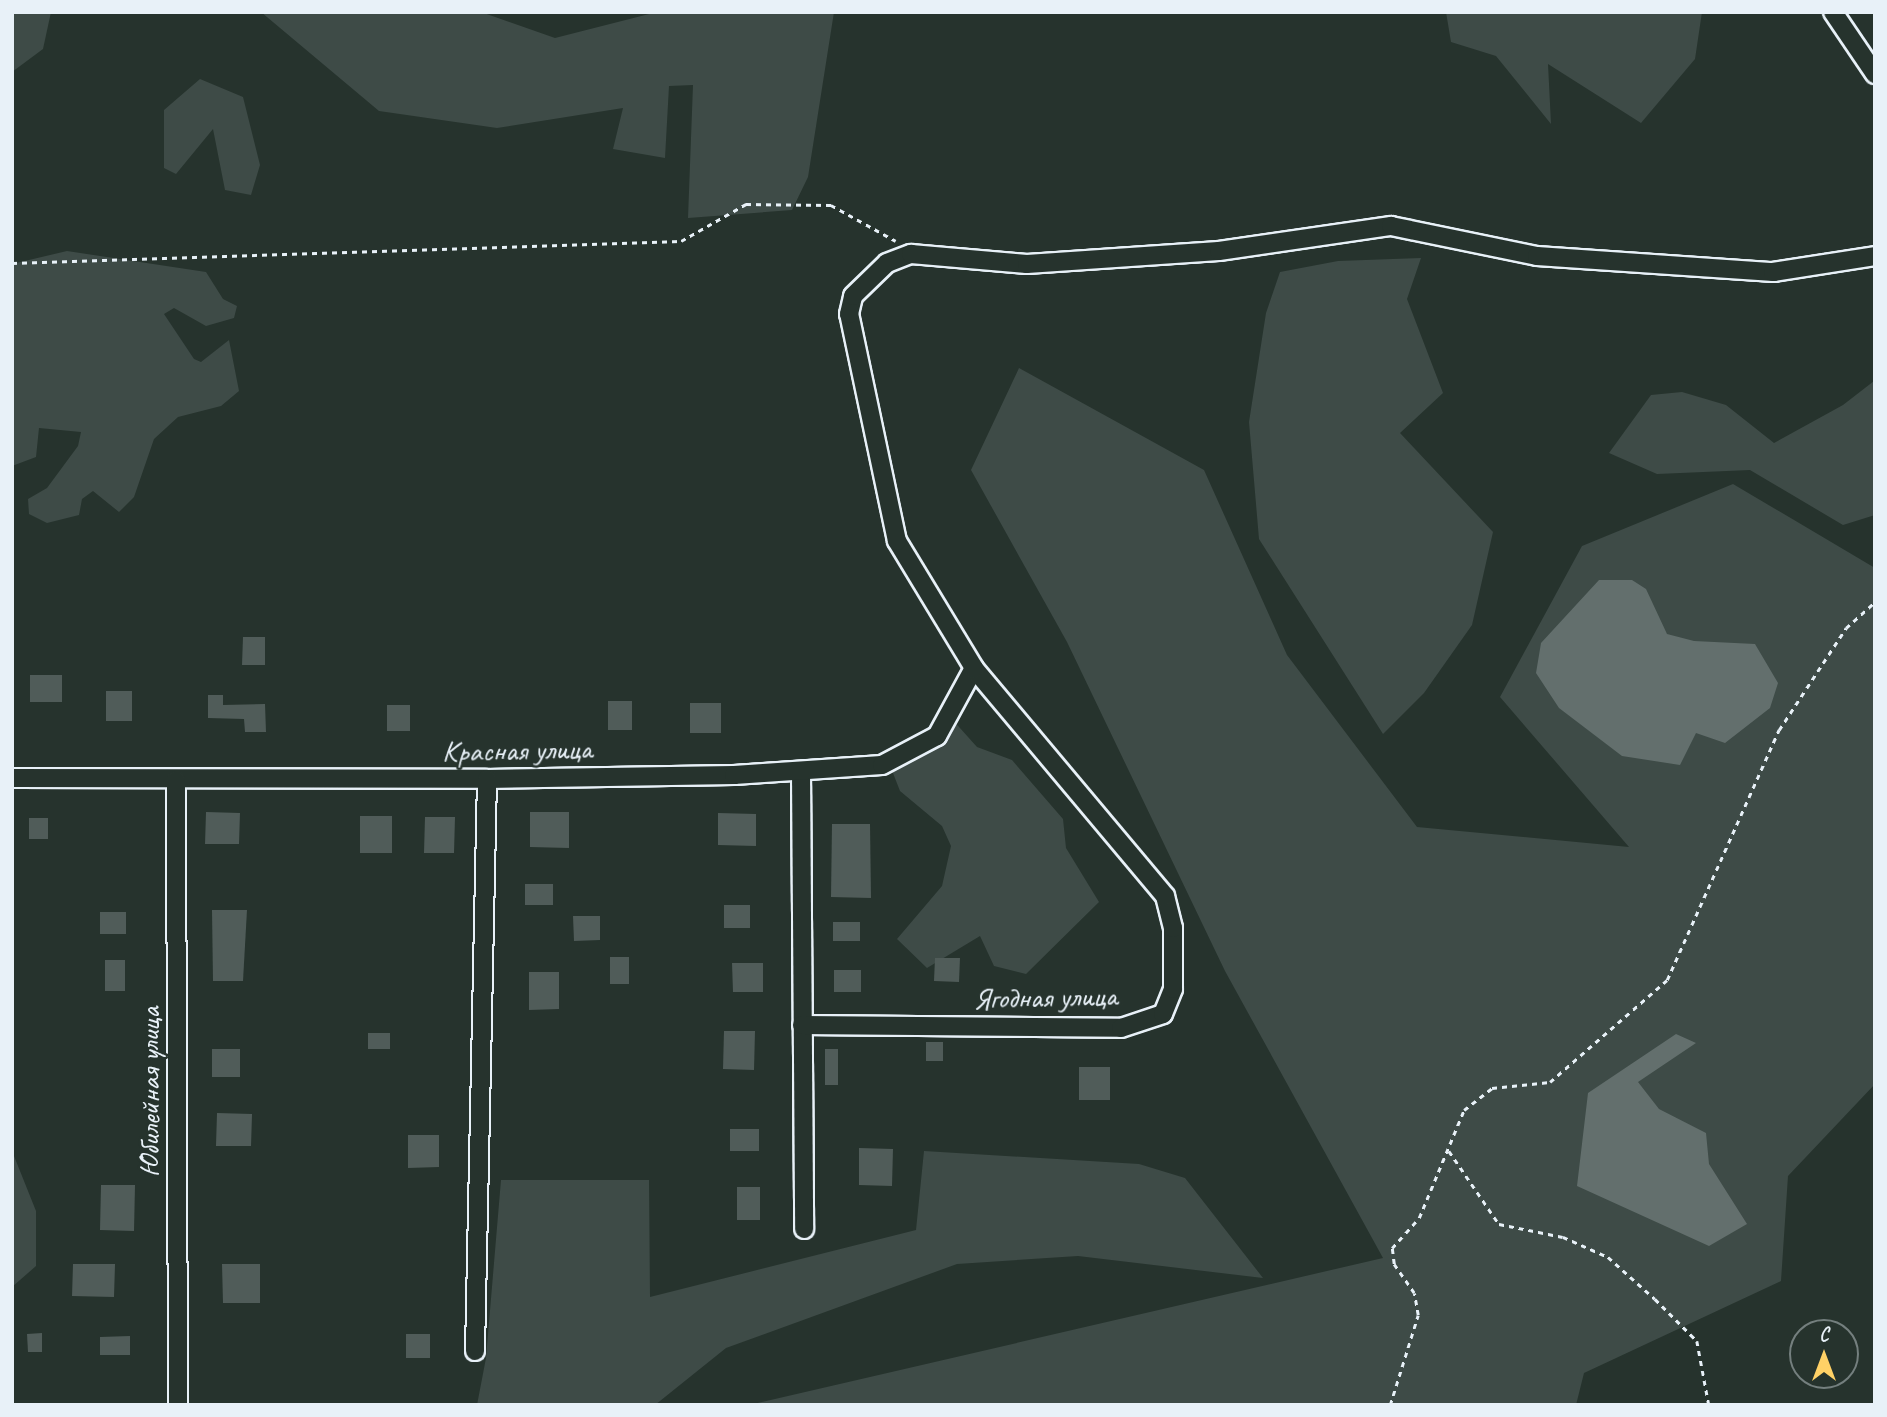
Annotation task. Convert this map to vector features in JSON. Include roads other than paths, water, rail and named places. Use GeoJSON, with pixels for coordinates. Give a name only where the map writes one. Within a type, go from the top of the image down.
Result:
{"type":"FeatureCollection","features":[{"type":"Feature","properties":{"kind":"street"},"geometry":{"type":"LineString","coordinates":[[1833,12],[1875,74]]}},
{"type":"Feature","properties":{"kind":"street","name":"Ягодная улица"},"geometry":{"type":"LineString","coordinates":[[802,1025],[1121,1028],[1163,1014],[1173,989],[1173,928],[1165,896],[974,668],[897,541],[849,314],[853,296],[887,262],[911,254],[1027,264],[1219,251],[1391,226],[1537,256],[1773,272],[1875,256]]}},
{"type":"Feature","properties":{"kind":"street","name":"Красная улица"},"geometry":{"type":"LineString","coordinates":[[12,778],[486,779],[802,772],[882,765],[937,736],[974,668]]}},
{"type":"Feature","properties":{"kind":"street"},"geometry":{"type":"LineString","coordinates":[[802,772],[804,1229]]}},
{"type":"Feature","properties":{"kind":"street"},"geometry":{"type":"LineString","coordinates":[[474,1352],[486,779]]}},
{"type":"Feature","properties":{"kind":"street","name":"Юбилейная улица"},"geometry":{"type":"LineString","coordinates":[[176,780],[178,1405]]}}]}
